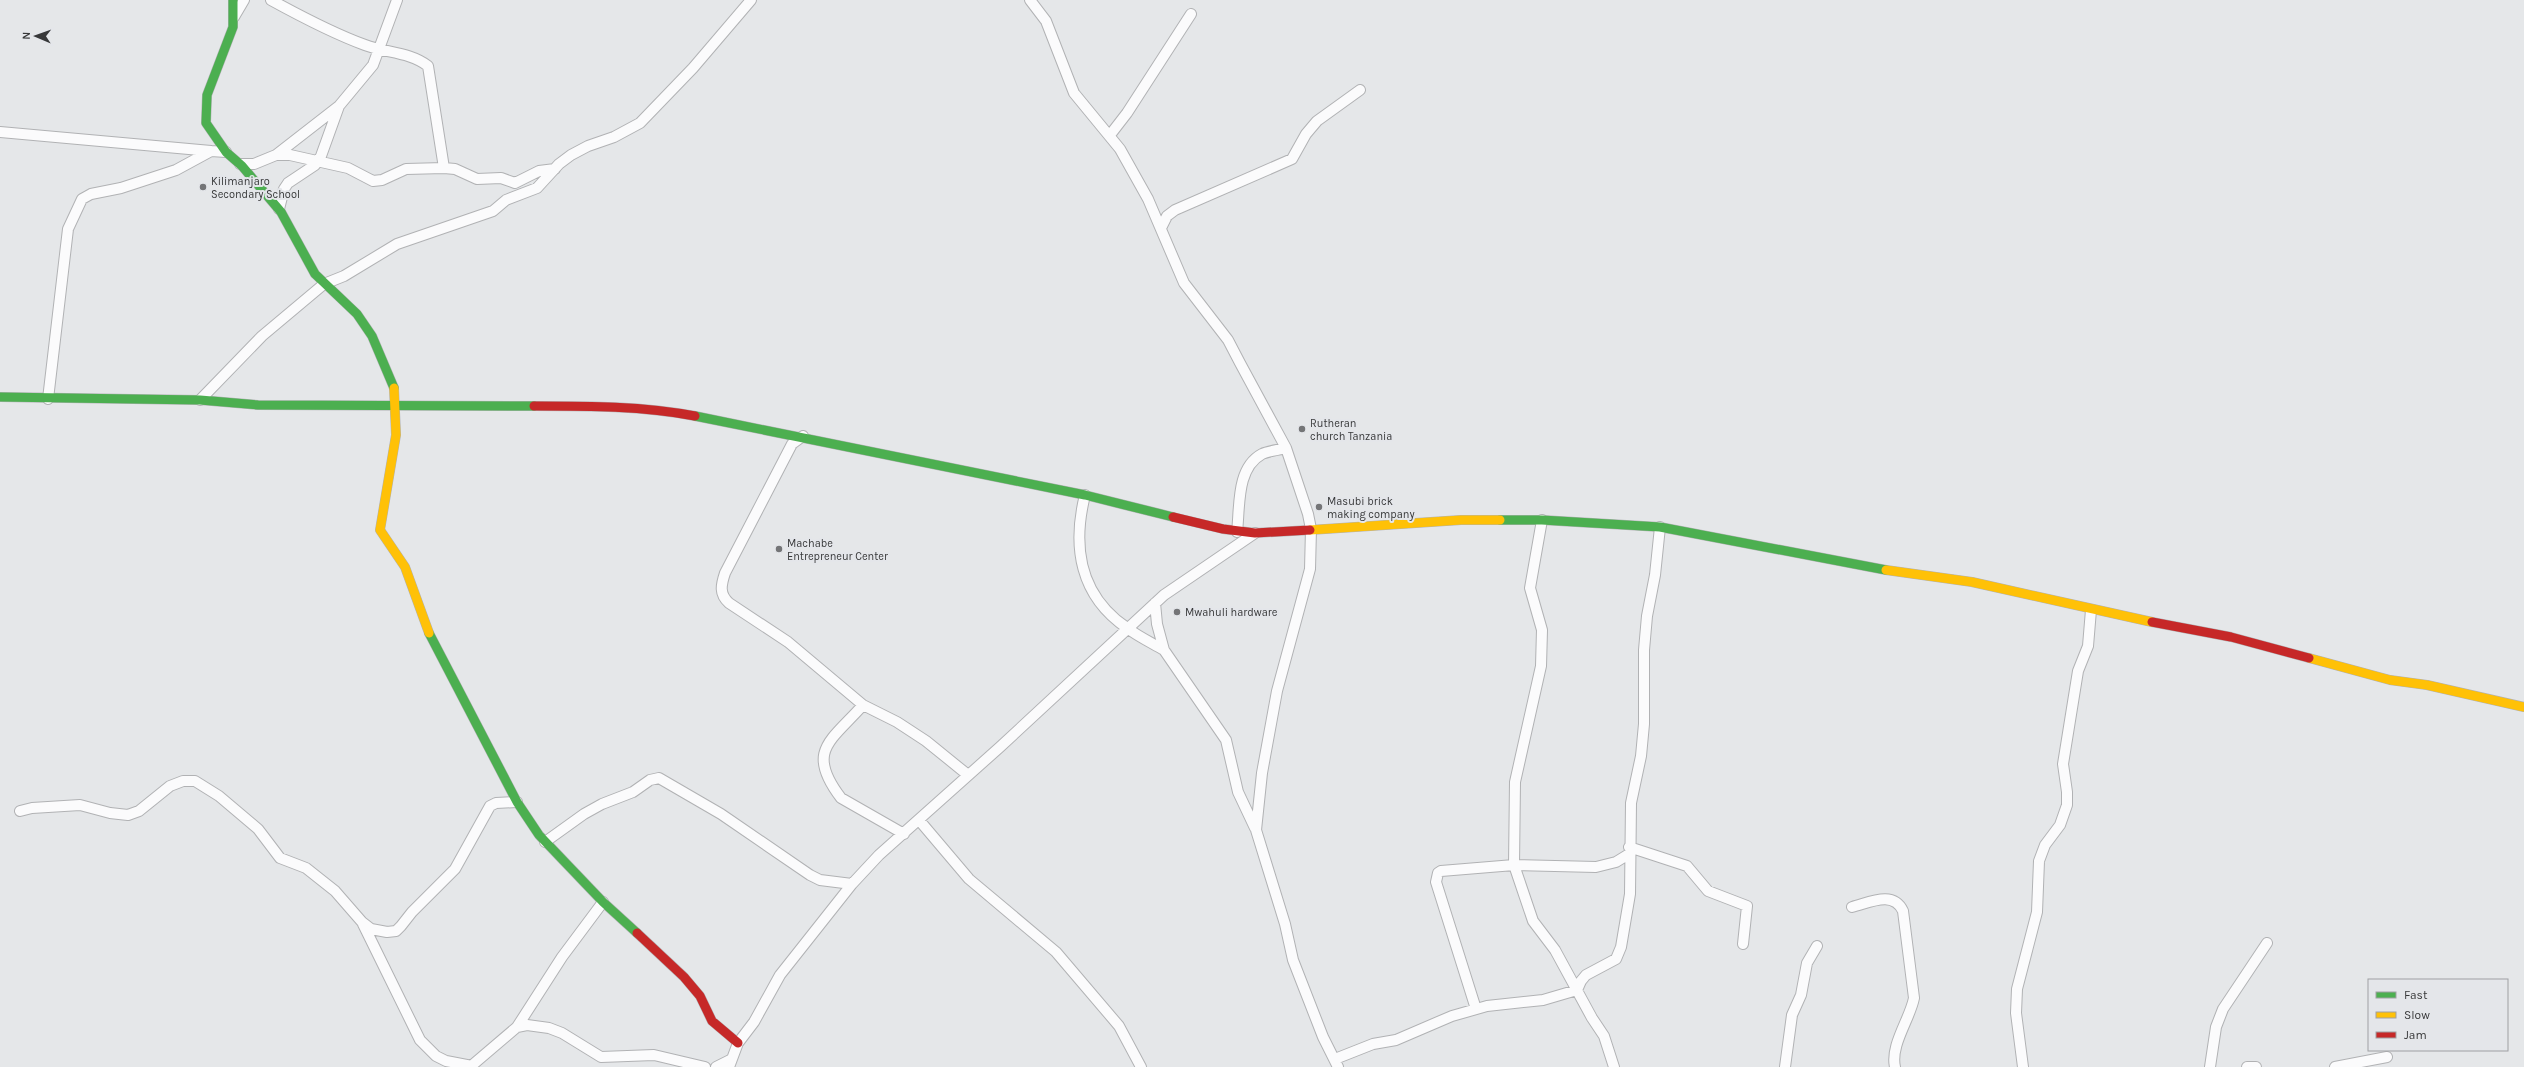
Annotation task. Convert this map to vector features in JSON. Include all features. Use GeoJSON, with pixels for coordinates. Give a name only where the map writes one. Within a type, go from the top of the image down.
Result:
{"type":"FeatureCollection","features":[{"type":"Feature","properties":{"kind":"street"},"geometry":{"type":"LineString","coordinates":[[233,0],[233,27],[207,95],[205,108],[209,130],[226,152],[240,164],[279,209],[309,266],[324,284],[354,309],[372,336],[394,389],[396,404],[396,435],[380,530],[405,567],[434,645],[517,802],[545,842],[603,902],[684,977],[700,996],[712,1021],[738,1044]]}},
{"type":"Feature","properties":{"kind":"street"},"geometry":{"type":"LineString","coordinates":[[234,17],[244,0]]}},
{"type":"Feature","properties":{"kind":"street"},"geometry":{"type":"LineString","coordinates":[[271,0],[315,24],[379,50],[409,55],[428,66],[444,168]]}},
{"type":"Feature","properties":{"kind":"street"},"geometry":{"type":"LineString","coordinates":[[240,164],[254,164],[276,155],[339,106],[367,74],[379,50],[397,0]]}},
{"type":"Feature","properties":{"kind":"street"},"geometry":{"type":"LineString","coordinates":[[200,400],[262,336],[324,284],[349,273],[397,244],[489,213],[506,200],[537,188],[564,160],[582,149],[614,137],[645,119],[693,68],[751,0]]}},
{"type":"Feature","properties":{"kind":"street"},"geometry":{"type":"LineString","coordinates":[[1030,0],[1046,21],[1074,93],[1110,135],[1148,199],[1181,278],[1228,340],[1286,448],[1296,475],[1311,529],[1310,569],[1277,691],[1262,773],[1256,830]]}},
{"type":"Feature","properties":{"kind":"street"},"geometry":{"type":"LineString","coordinates":[[1110,135],[1127,113],[1191,14]]}},
{"type":"Feature","properties":{"kind":"street"},"geometry":{"type":"LineString","coordinates":[[1161,228],[1167,216],[1175,210],[1292,159],[1306,134],[1318,122],[1360,90]]}},
{"type":"Feature","properties":{"kind":"street"},"geometry":{"type":"LineString","coordinates":[[279,209],[284,189],[288,183],[319,161],[339,106]]}},
{"type":"Feature","properties":{"kind":"street"},"geometry":{"type":"LineString","coordinates":[[0,132],[226,152]]}},
{"type":"Feature","properties":{"kind":"street"},"geometry":{"type":"LineString","coordinates":[[48,399],[68,229],[82,199],[91,194],[121,188],[176,170],[211,151]]}},
{"type":"Feature","properties":{"kind":"street"},"geometry":{"type":"LineString","coordinates":[[276,155],[296,155],[348,168],[373,181],[382,180],[406,169],[444,168],[455,169],[476,179],[501,178],[515,183],[539,171],[555,169]]}},
{"type":"Feature","properties":{"kind":"street"},"geometry":{"type":"LineString","coordinates":[[0,397],[48,399],[200,400],[258,405],[396,404],[589,406],[675,412],[803,436],[1007,481],[1085,495],[1237,532],[1255,533],[1461,520],[1542,520],[1660,527],[1883,570],[1972,582],[2091,610],[2231,637],[2390,680],[2427,685],[2524,707]]}},
{"type":"Feature","properties":{"kind":"street"},"geometry":{"type":"LineString","coordinates":[[803,436],[792,444],[725,573],[721,593],[729,603],[788,642],[862,705],[897,722],[926,741],[968,775]]}},
{"type":"Feature","properties":{"kind":"street"},"geometry":{"type":"LineString","coordinates":[[1237,532],[1242,478],[1246,470],[1262,454],[1286,448]]}},
{"type":"Feature","properties":{"kind":"street"},"geometry":{"type":"LineString","coordinates":[[1085,495],[1078,532],[1081,561],[1092,589],[1102,606],[1127,628],[1164,650]]}},
{"type":"Feature","properties":{"kind":"street"},"geometry":{"type":"LineString","coordinates":[[1542,520],[1530,588],[1542,630],[1541,666],[1516,782],[1514,865],[1533,921],[1555,950],[1608,1044],[1614,1067]]}},
{"type":"Feature","properties":{"kind":"street"},"geometry":{"type":"LineString","coordinates":[[1155,603],[1157,624],[1164,650],[1226,740],[1238,792],[1256,830],[1285,924],[1293,960],[1323,1037],[1337,1063],[1373,1044],[1396,1040],[1452,1016],[1497,1005],[1543,1000],[1577,990],[1581,981],[1586,975],[1611,962],[1619,954],[1630,894],[1629,850],[1631,803],[1641,756],[1644,730],[1644,650],[1647,616],[1655,575],[1660,527]]}},
{"type":"Feature","properties":{"kind":"street"},"geometry":{"type":"LineString","coordinates":[[716,1067],[729,1063],[738,1044],[754,1022],[780,975],[852,884],[879,855],[904,834],[1155,603],[1208,563],[1255,533]]}},
{"type":"Feature","properties":{"kind":"street"},"geometry":{"type":"LineString","coordinates":[[2023,1067],[2016,1013],[2017,989],[2037,912],[2039,861],[2046,845],[2060,825],[2067,804],[2068,792],[2063,764],[2078,671],[2088,646],[2091,610]]}},
{"type":"Feature","properties":{"kind":"street"},"geometry":{"type":"LineString","coordinates":[[862,705],[825,747],[823,762],[834,789],[841,798],[904,834]]}},
{"type":"Feature","properties":{"kind":"street"},"geometry":{"type":"LineString","coordinates":[[545,842],[584,814],[602,804],[634,792],[650,780],[659,778],[734,822],[810,875],[820,880],[852,884]]}},
{"type":"Feature","properties":{"kind":"street"},"geometry":{"type":"LineString","coordinates":[[20,811],[80,805],[110,813],[128,814],[139,811],[170,786],[183,781],[195,781],[219,796],[258,829],[280,858],[306,868],[335,891],[362,922],[372,929],[387,932],[396,931],[455,869],[490,806],[496,803],[517,802]]}},
{"type":"Feature","properties":{"kind":"street"},"geometry":{"type":"LineString","coordinates":[[919,820],[969,878],[1056,952],[1119,1026],[1141,1067]]}},
{"type":"Feature","properties":{"kind":"street"},"geometry":{"type":"LineString","coordinates":[[1476,1010],[1451,936],[1436,877],[1441,871],[1514,865],[1596,867],[1616,862],[1629,850]]}},
{"type":"Feature","properties":{"kind":"street"},"geometry":{"type":"LineString","coordinates":[[1629,850],[1687,866],[1708,891],[1747,906],[1744,944]]}},
{"type":"Feature","properties":{"kind":"street"},"geometry":{"type":"LineString","coordinates":[[1852,908],[1889,898],[1896,901],[1902,911],[1914,998],[1911,1011],[1896,1047],[1895,1067]]}},
{"type":"Feature","properties":{"kind":"street"},"geometry":{"type":"LineString","coordinates":[[362,922],[420,1040],[436,1056],[446,1061],[475,1066],[517,1027],[549,976],[603,902]]}},
{"type":"Feature","properties":{"kind":"street"},"geometry":{"type":"LineString","coordinates":[[2210,1067],[2216,1027],[2223,1009],[2266,943]]}},
{"type":"Feature","properties":{"kind":"street"},"geometry":{"type":"LineString","coordinates":[[1785,1067],[1792,1015],[1801,995],[1807,963],[1817,946]]}},
{"type":"Feature","properties":{"kind":"street"},"geometry":{"type":"LineString","coordinates":[[517,1027],[527,1025],[549,1028],[562,1033],[601,1057],[654,1055],[705,1067]]}},
{"type":"Feature","properties":{"kind":"street"},"geometry":{"type":"LineString","coordinates":[[2335,1067],[2387,1057]]}},
{"type":"Feature","properties":{"kind":"street"},"geometry":{"type":"LineString","coordinates":[[2247,1067],[2256,1067]]}},
{"type":"Feature","properties":{"kind":"traffic: fast"},"geometry":{"type":"LineString","coordinates":[[233,0],[233,27],[207,95],[206,123],[226,152],[242,166],[281,212],[315,274],[357,314],[372,336],[394,388]]}},
{"type":"Feature","properties":{"kind":"traffic: fast"},"geometry":{"type":"LineString","coordinates":[[0,397],[200,400],[258,405],[534,406]]}},
{"type":"Feature","properties":{"kind":"traffic: fast"},"geometry":{"type":"LineString","coordinates":[[695,416],[1085,495],[1173,517]]}},
{"type":"Feature","properties":{"kind":"traffic: fast"},"geometry":{"type":"LineString","coordinates":[[1500,520],[1542,520],[1660,527],[1886,570]]}},
{"type":"Feature","properties":{"kind":"traffic: fast"},"geometry":{"type":"LineString","coordinates":[[429,633],[517,802],[539,835],[603,902],[637,933]]}},
{"type":"Feature","properties":{"kind":"traffic: slow"},"geometry":{"type":"LineString","coordinates":[[394,388],[396,435],[380,530],[405,567],[429,633]]}},
{"type":"Feature","properties":{"kind":"traffic: slow"},"geometry":{"type":"LineString","coordinates":[[1310,530],[1461,520],[1500,520]]}},
{"type":"Feature","properties":{"kind":"traffic: slow"},"geometry":{"type":"LineString","coordinates":[[1886,570],[1972,582],[2152,622]]}},
{"type":"Feature","properties":{"kind":"traffic: slow"},"geometry":{"type":"LineString","coordinates":[[2309,658],[2390,680],[2427,685],[2524,707]]}},
{"type":"Feature","properties":{"kind":"traffic: jam"},"geometry":{"type":"LineString","coordinates":[[534,406],[635,408],[695,416]]}},
{"type":"Feature","properties":{"kind":"traffic: jam"},"geometry":{"type":"LineString","coordinates":[[1173,517],[1223,529],[1255,533],[1310,530]]}},
{"type":"Feature","properties":{"kind":"traffic: jam"},"geometry":{"type":"LineString","coordinates":[[2152,622],[2231,637],[2309,658]]}},
{"type":"Feature","properties":{"kind":"traffic: jam"},"geometry":{"type":"LineString","coordinates":[[637,933],[684,977],[700,996],[712,1021],[738,1043]]}},
{"type":"Feature","properties":{"kind":"place","name":"Kilimanjaro Secondary School"},"geometry":{"type":"Point","coordinates":[203,187]}},
{"type":"Feature","properties":{"kind":"place","name":"Rutheran church Tanzania"},"geometry":{"type":"Point","coordinates":[1302,429]}},
{"type":"Feature","properties":{"kind":"place","name":"Masubi brick making company"},"geometry":{"type":"Point","coordinates":[1319,507]}},
{"type":"Feature","properties":{"kind":"place","name":"Machabe Entrepreneur Center"},"geometry":{"type":"Point","coordinates":[779,549]}},
{"type":"Feature","properties":{"kind":"place","name":"Mwahuli hardware"},"geometry":{"type":"Point","coordinates":[1177,612]}}]}
